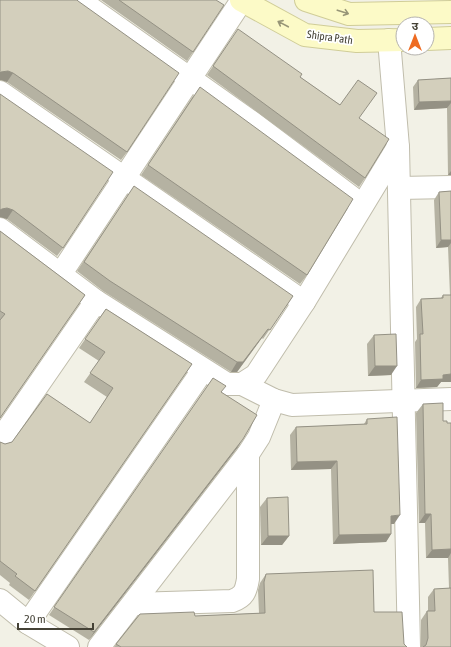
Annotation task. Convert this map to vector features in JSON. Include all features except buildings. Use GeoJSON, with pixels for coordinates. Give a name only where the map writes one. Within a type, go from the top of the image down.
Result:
{"type":"FeatureCollection","features":[{"type":"Feature","properties":{"kind":"street"},"geometry":{"type":"LineString","coordinates":[[80,0],[362,205]]}},
{"type":"Feature","properties":{"kind":"street"},"geometry":{"type":"LineString","coordinates":[[60,275],[241,0]]}},
{"type":"Feature","properties":{"kind":"street","name":"Shipra Path"},"geometry":{"type":"LineString","coordinates":[[241,0],[305,35],[357,41],[395,40]]}},
{"type":"Feature","properties":{"kind":"street"},"geometry":{"type":"LineString","coordinates":[[306,0],[350,14],[451,12]]}},
{"type":"Feature","properties":{"kind":"street"},"geometry":{"type":"LineString","coordinates":[[435,39],[451,38]]}},
{"type":"Feature","properties":{"kind":"street"},"geometry":{"type":"LineString","coordinates":[[396,56],[409,647]]}},
{"type":"Feature","properties":{"kind":"street"},"geometry":{"type":"LineString","coordinates":[[0,92],[304,302]]}},
{"type":"Feature","properties":{"kind":"street"},"geometry":{"type":"LineString","coordinates":[[242,384],[256,375],[304,302],[398,147]]}},
{"type":"Feature","properties":{"kind":"street"},"geometry":{"type":"LineString","coordinates":[[398,188],[451,187]]}},
{"type":"Feature","properties":{"kind":"street"},"geometry":{"type":"LineString","coordinates":[[0,229],[96,301],[226,384],[242,384],[274,400],[292,405],[309,406],[451,399]]}},
{"type":"Feature","properties":{"kind":"street"},"geometry":{"type":"LineString","coordinates":[[0,440],[96,301]]}},
{"type":"Feature","properties":{"kind":"street"},"geometry":{"type":"LineString","coordinates":[[28,623],[204,370]]}},
{"type":"Feature","properties":{"kind":"street"},"geometry":{"type":"LineString","coordinates":[[99,647],[248,454],[259,437],[274,400]]}},
{"type":"Feature","properties":{"kind":"street"},"geometry":{"type":"LineString","coordinates":[[132,604],[232,601],[240,598],[247,590],[248,454]]}},
{"type":"Feature","properties":{"kind":"street"},"geometry":{"type":"LineString","coordinates":[[0,600],[28,623],[68,647]]}}]}
